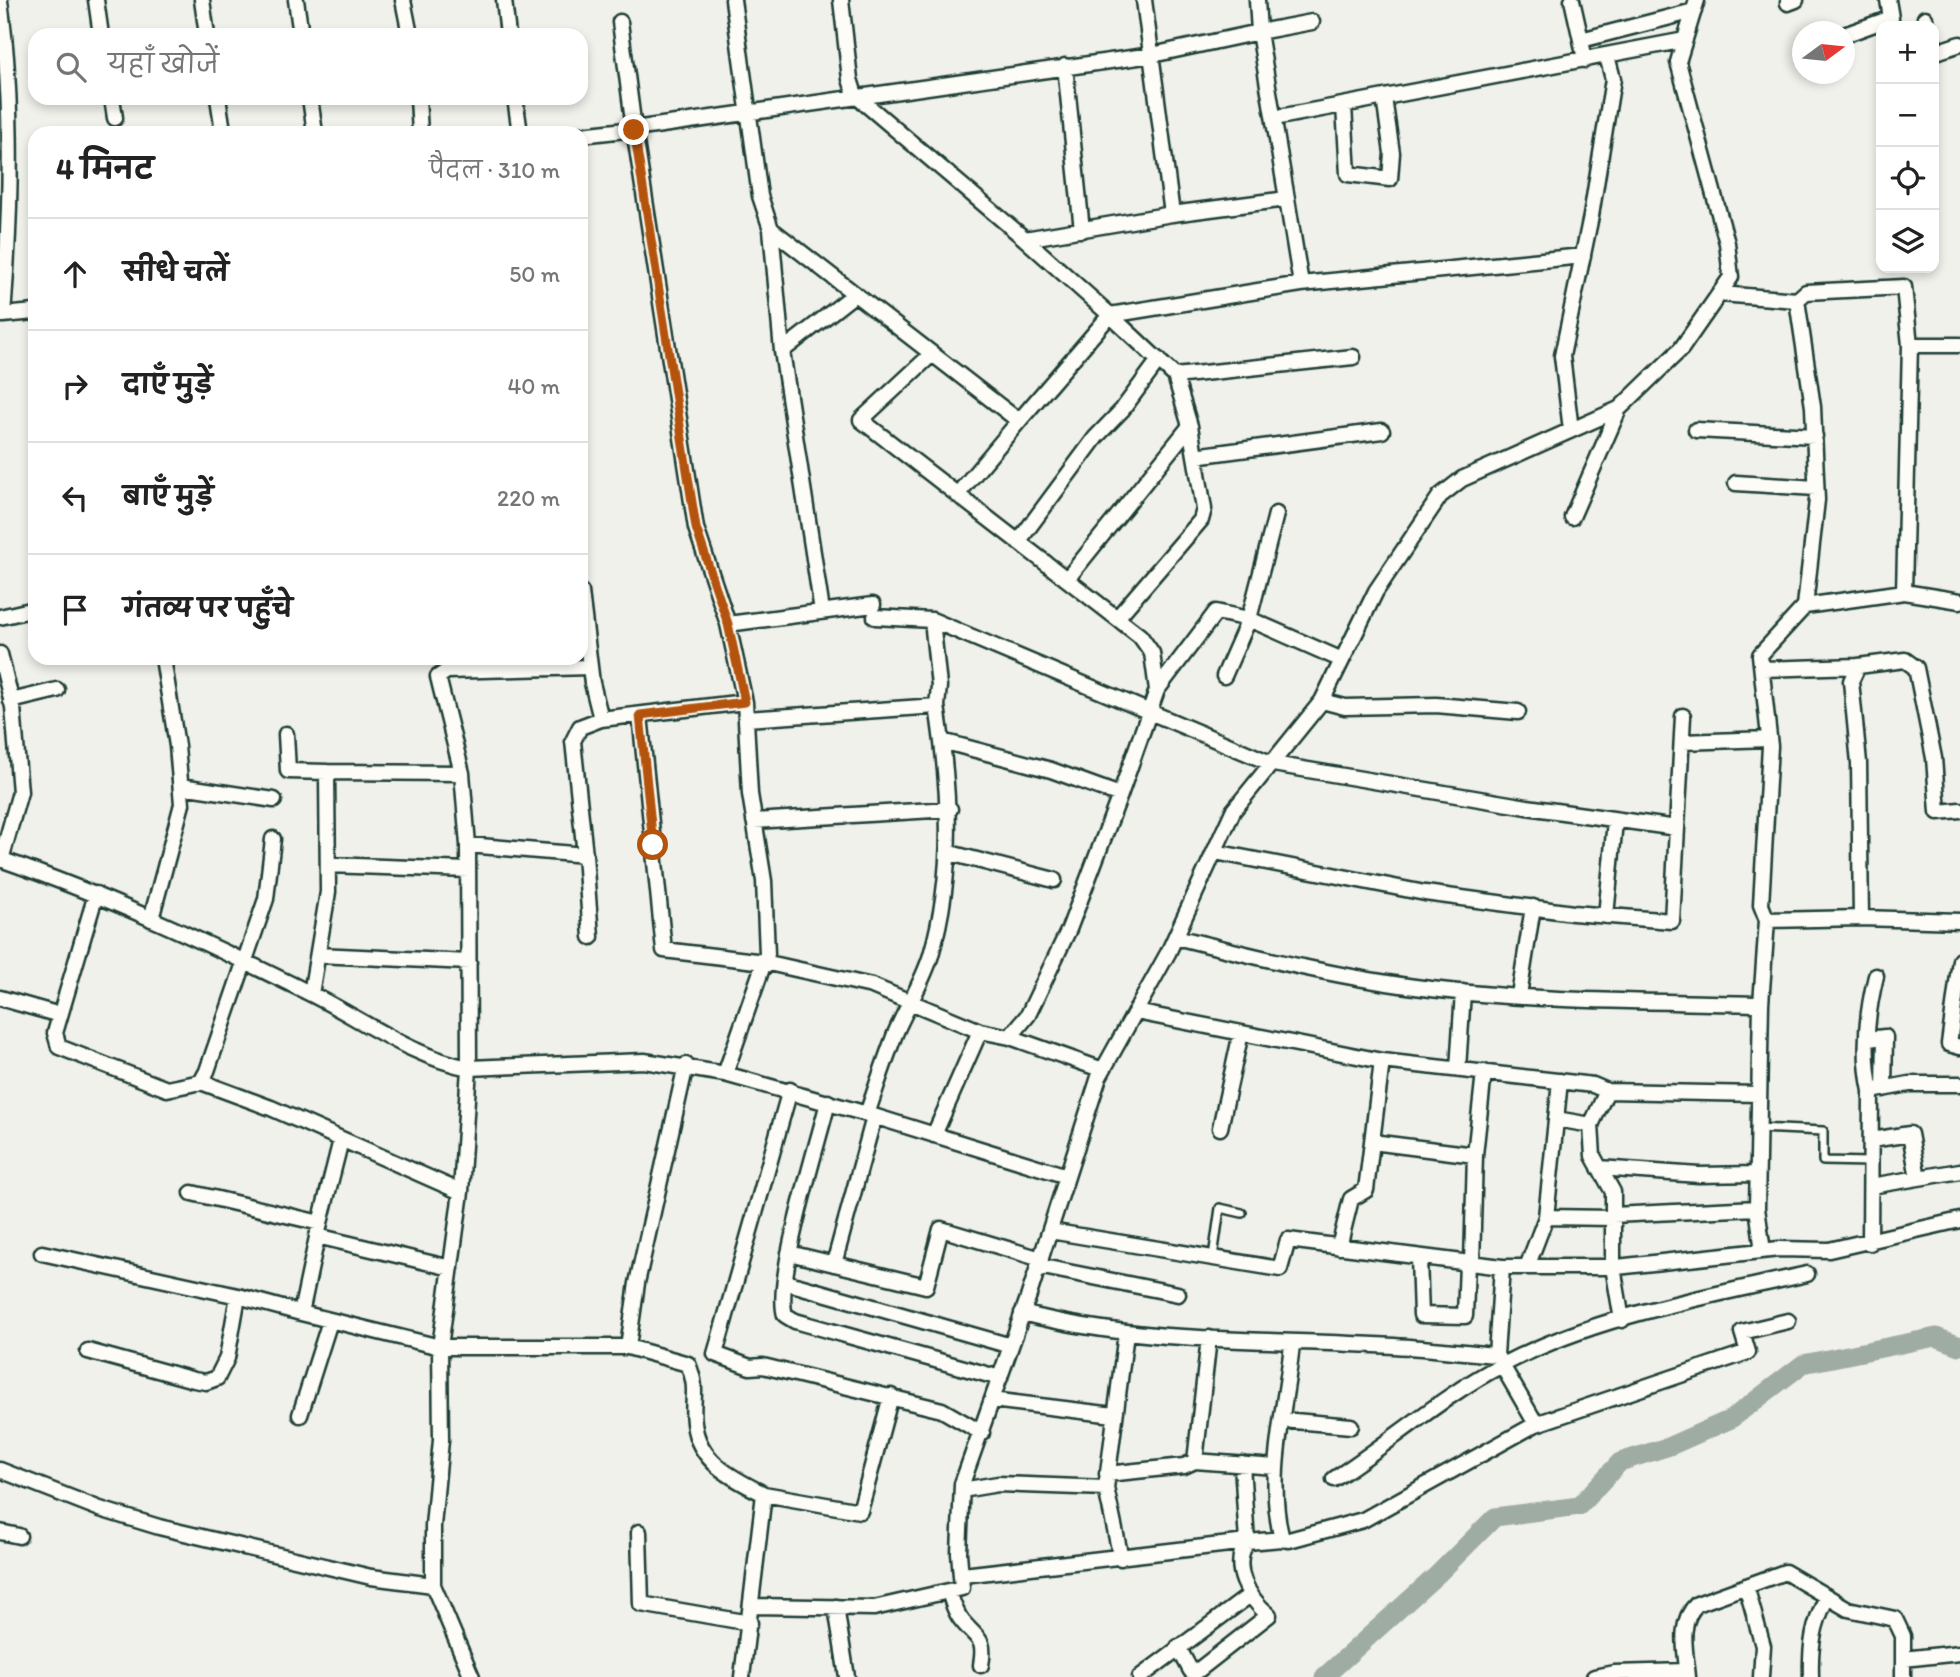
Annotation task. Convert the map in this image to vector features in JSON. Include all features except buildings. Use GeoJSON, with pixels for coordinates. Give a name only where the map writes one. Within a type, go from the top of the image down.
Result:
{"type":"FeatureCollection","features":[{"type":"Feature","properties":{"kind":"street"},"geometry":{"type":"LineString","coordinates":[[96,0],[100,28]]}},
{"type":"Feature","properties":{"kind":"street"},"geometry":{"type":"LineString","coordinates":[[202,0],[206,28]]}},
{"type":"Feature","properties":{"kind":"street"},"geometry":{"type":"LineString","coordinates":[[296,0],[300,28]]}},
{"type":"Feature","properties":{"kind":"street"},"geometry":{"type":"LineString","coordinates":[[404,0],[409,28]]}},
{"type":"Feature","properties":{"kind":"street"},"geometry":{"type":"LineString","coordinates":[[504,0],[507,28]]}},
{"type":"Feature","properties":{"kind":"street"},"geometry":{"type":"LineString","coordinates":[[733,0],[760,196],[771,229],[782,351],[822,611]]}},
{"type":"Feature","properties":{"kind":"street"},"geometry":{"type":"LineString","coordinates":[[841,0],[850,79],[855,95],[1025,239],[1175,376],[1190,426],[1204,509],[1201,520],[1117,618]]}},
{"type":"Feature","properties":{"kind":"street"},"geometry":{"type":"LineString","coordinates":[[1144,0],[1172,214]]}},
{"type":"Feature","properties":{"kind":"street"},"geometry":{"type":"LineString","coordinates":[[1258,0],[1259,32],[1301,284]]}},
{"type":"Feature","properties":{"kind":"street"},"geometry":{"type":"LineString","coordinates":[[1572,0],[1586,60]]}},
{"type":"Feature","properties":{"kind":"street"},"geometry":{"type":"LineString","coordinates":[[1855,31],[1891,18],[1888,0]]}},
{"type":"Feature","properties":{"kind":"street"},"geometry":{"type":"LineString","coordinates":[[0,1],[7,54],[11,206],[2,315],[28,313]]}},
{"type":"Feature","properties":{"kind":"street"},"geometry":{"type":"LineString","coordinates":[[1581,40],[1695,6]]}},
{"type":"Feature","properties":{"kind":"street"},"geometry":{"type":"LineString","coordinates":[[752,1606],[874,1608],[962,1588],[963,1575],[959,1553],[962,1490],[1103,1070],[1176,937],[1233,811],[1322,701],[1376,591],[1440,496],[1462,479],[1619,409],[1681,349],[1731,276],[1728,254],[1678,62],[1695,6]]}},
{"type":"Feature","properties":{"kind":"street"},"geometry":{"type":"LineString","coordinates":[[621,22],[634,130],[696,528],[728,624],[745,702],[754,821],[764,881],[767,954],[725,1074]]}},
{"type":"Feature","properties":{"kind":"street"},"geometry":{"type":"LineString","coordinates":[[588,134],[634,130],[855,95],[1152,55],[1312,22]]}},
{"type":"Feature","properties":{"kind":"street"},"geometry":{"type":"LineString","coordinates":[[1274,118],[1685,40]]}},
{"type":"Feature","properties":{"kind":"street"},"geometry":{"type":"LineString","coordinates":[[1939,51],[1960,44]]}},
{"type":"Feature","properties":{"kind":"street"},"geometry":{"type":"LineString","coordinates":[[1571,430],[1562,356],[1583,256],[1613,79],[1607,56]]}},
{"type":"Feature","properties":{"kind":"street"},"geometry":{"type":"LineString","coordinates":[[1065,66],[1082,230]]}},
{"type":"Feature","properties":{"kind":"street"},"geometry":{"type":"LineString","coordinates":[[1344,106],[1348,174],[1390,179],[1392,153],[1384,97]]}},
{"type":"Feature","properties":{"kind":"street"},"geometry":{"type":"LineString","coordinates":[[113,105],[115,118]]}},
{"type":"Feature","properties":{"kind":"street"},"geometry":{"type":"LineString","coordinates":[[219,105],[221,126]]}},
{"type":"Feature","properties":{"kind":"street"},"geometry":{"type":"LineString","coordinates":[[311,105],[314,126]]}},
{"type":"Feature","properties":{"kind":"street"},"geometry":{"type":"LineString","coordinates":[[418,105],[420,126]]}},
{"type":"Feature","properties":{"kind":"street"},"geometry":{"type":"LineString","coordinates":[[516,105],[519,126]]}},
{"type":"Feature","properties":{"kind":"street"},"geometry":{"type":"LineString","coordinates":[[1025,239],[1172,214],[1287,199]]}},
{"type":"Feature","properties":{"kind":"street"},"geometry":{"type":"LineString","coordinates":[[771,229],[1019,421]]}},
{"type":"Feature","properties":{"kind":"street"},"geometry":{"type":"LineString","coordinates":[[957,495],[1110,315],[1301,284],[1583,256]]}},
{"type":"Feature","properties":{"kind":"street"},"geometry":{"type":"LineString","coordinates":[[1720,294],[1797,300],[1806,292],[1904,287],[1910,345],[1904,592]]}},
{"type":"Feature","properties":{"kind":"street"},"geometry":{"type":"LineString","coordinates":[[782,351],[855,295]]}},
{"type":"Feature","properties":{"kind":"street"},"geometry":{"type":"LineString","coordinates":[[1763,1251],[1757,1208],[1757,1174],[1761,1004],[1767,920],[1761,905],[1769,739],[1760,654],[1805,606],[1816,488],[1813,407],[1797,300]]}},
{"type":"Feature","properties":{"kind":"street"},"geometry":{"type":"LineString","coordinates":[[1910,345],[1960,345]]}},
{"type":"Feature","properties":{"kind":"street"},"geometry":{"type":"LineString","coordinates":[[932,354],[861,421],[1140,636],[1152,653],[1157,690]]}},
{"type":"Feature","properties":{"kind":"street"},"geometry":{"type":"LineString","coordinates":[[1175,376],[1353,357]]}},
{"type":"Feature","properties":{"kind":"street"},"geometry":{"type":"LineString","coordinates":[[1018,542],[1159,360]]}},
{"type":"Feature","properties":{"kind":"street"},"geometry":{"type":"LineString","coordinates":[[1572,517],[1619,409]]}},
{"type":"Feature","properties":{"kind":"street"},"geometry":{"type":"LineString","coordinates":[[1067,579],[1190,426]]}},
{"type":"Feature","properties":{"kind":"street"},"geometry":{"type":"LineString","coordinates":[[1696,430],[1815,436]]}},
{"type":"Feature","properties":{"kind":"street"},"geometry":{"type":"LineString","coordinates":[[1195,456],[1382,431]]}},
{"type":"Feature","properties":{"kind":"street"},"geometry":{"type":"LineString","coordinates":[[1735,482],[1816,488]]}},
{"type":"Feature","properties":{"kind":"street"},"geometry":{"type":"LineString","coordinates":[[1224,676],[1249,619],[1276,514]]}},
{"type":"Feature","properties":{"kind":"street"},"geometry":{"type":"LineString","coordinates":[[1805,606],[1904,592],[1960,601]]}},
{"type":"Feature","properties":{"kind":"street"},"geometry":{"type":"LineString","coordinates":[[0,617],[28,611]]}},
{"type":"Feature","properties":{"kind":"street"},"geometry":{"type":"LineString","coordinates":[[728,624],[822,611],[874,611],[932,620],[1273,764],[1615,821],[1677,828]]}},
{"type":"Feature","properties":{"kind":"street"},"geometry":{"type":"LineString","coordinates":[[1010,1037],[1028,1015],[1069,929],[1157,690],[1216,612],[1249,619],[1342,660]]}},
{"type":"Feature","properties":{"kind":"street"},"geometry":{"type":"LineString","coordinates":[[834,1264],[871,1116],[910,1002],[930,959],[941,917],[950,853],[950,810],[937,706],[939,686],[932,620]]}},
{"type":"Feature","properties":{"kind":"street"},"geometry":{"type":"LineString","coordinates":[[588,650],[601,719]]}},
{"type":"Feature","properties":{"kind":"street"},"geometry":{"type":"LineString","coordinates":[[0,654],[11,701],[20,792],[1,859],[96,894],[311,994],[422,1054],[469,1068],[645,1060],[686,1065],[790,1090],[1067,1176]]}},
{"type":"Feature","properties":{"kind":"street"},"geometry":{"type":"LineString","coordinates":[[1762,669],[1858,666],[1905,660],[1916,668],[1934,758],[1938,811],[1960,810]]}},
{"type":"Feature","properties":{"kind":"street"},"geometry":{"type":"LineString","coordinates":[[151,919],[182,804],[164,665]]}},
{"type":"Feature","properties":{"kind":"street"},"geometry":{"type":"LineString","coordinates":[[1858,666],[1851,681],[1859,762],[1861,918]]}},
{"type":"Feature","properties":{"kind":"street"},"geometry":{"type":"LineString","coordinates":[[472,1677],[433,1585],[433,1526],[441,1440],[440,1347],[461,1192],[469,1068],[468,845],[462,773],[438,677],[447,671],[590,667]]}},
{"type":"Feature","properties":{"kind":"street"},"geometry":{"type":"LineString","coordinates":[[11,701],[57,690]]}},
{"type":"Feature","properties":{"kind":"street"},"geometry":{"type":"LineString","coordinates":[[1322,701],[1345,707],[1436,705],[1517,712]]}},
{"type":"Feature","properties":{"kind":"street"},"geometry":{"type":"LineString","coordinates":[[591,937],[573,740],[580,727],[601,719],[745,702]]}},
{"type":"Feature","properties":{"kind":"street"},"geometry":{"type":"LineString","coordinates":[[746,719],[937,706]]}},
{"type":"Feature","properties":{"kind":"street"},"geometry":{"type":"LineString","coordinates":[[640,715],[664,950],[764,962],[872,986],[980,1031],[1010,1037],[1103,1070]]}},
{"type":"Feature","properties":{"kind":"street"},"geometry":{"type":"LineString","coordinates":[[1214,852],[1425,893],[1606,916],[1672,921],[1683,716]]}},
{"type":"Feature","properties":{"kind":"street"},"geometry":{"type":"LineString","coordinates":[[286,734],[288,771],[462,773]]}},
{"type":"Feature","properties":{"kind":"street"},"geometry":{"type":"LineString","coordinates":[[1682,742],[1769,739]]}},
{"type":"Feature","properties":{"kind":"street"},"geometry":{"type":"LineString","coordinates":[[942,741],[1051,770],[1120,795]]}},
{"type":"Feature","properties":{"kind":"street"},"geometry":{"type":"LineString","coordinates":[[311,994],[328,892],[327,772]]}},
{"type":"Feature","properties":{"kind":"street"},"geometry":{"type":"LineString","coordinates":[[181,786],[274,800]]}},
{"type":"Feature","properties":{"kind":"street"},"geometry":{"type":"LineString","coordinates":[[754,821],[950,810]]}},
{"type":"Feature","properties":{"kind":"street"},"geometry":{"type":"LineString","coordinates":[[1606,916],[1615,821]]}},
{"type":"Feature","properties":{"kind":"street"},"geometry":{"type":"LineString","coordinates":[[201,1082],[266,899],[273,839]]}},
{"type":"Feature","properties":{"kind":"street"},"geometry":{"type":"LineString","coordinates":[[468,845],[585,855]]}},
{"type":"Feature","properties":{"kind":"street"},"geometry":{"type":"LineString","coordinates":[[950,853],[1054,880]]}},
{"type":"Feature","properties":{"kind":"street"},"geometry":{"type":"LineString","coordinates":[[328,865],[468,870]]}},
{"type":"Feature","properties":{"kind":"street"},"geometry":{"type":"LineString","coordinates":[[96,894],[55,1033],[59,1047],[167,1089],[201,1082],[271,1108],[461,1192]]}},
{"type":"Feature","properties":{"kind":"street"},"geometry":{"type":"LineString","coordinates":[[1519,995],[1533,907]]}},
{"type":"Feature","properties":{"kind":"street"},"geometry":{"type":"LineString","coordinates":[[1767,920],[1861,918],[1960,921]]}},
{"type":"Feature","properties":{"kind":"street"},"geometry":{"type":"LineString","coordinates":[[1176,937],[1304,969],[1464,992],[1761,1004]]}},
{"type":"Feature","properties":{"kind":"street"},"geometry":{"type":"LineString","coordinates":[[318,955],[469,962]]}},
{"type":"Feature","properties":{"kind":"street"},"geometry":{"type":"LineString","coordinates":[[1960,960],[1958,996],[1949,1044],[1960,1046]]}},
{"type":"Feature","properties":{"kind":"street"},"geometry":{"type":"LineString","coordinates":[[1870,1243],[1871,1140],[1885,1037],[1868,1039],[1869,1005],[1876,976]]}},
{"type":"Feature","properties":{"kind":"street"},"geometry":{"type":"LineString","coordinates":[[1458,1069],[1464,992]]}},
{"type":"Feature","properties":{"kind":"street"},"geometry":{"type":"LineString","coordinates":[[0,998],[60,1015]]}},
{"type":"Feature","properties":{"kind":"street"},"geometry":{"type":"LineString","coordinates":[[1136,1012],[1382,1061],[1593,1085],[1606,1091],[1759,1094]]}},
{"type":"Feature","properties":{"kind":"street"},"geometry":{"type":"LineString","coordinates":[[934,1135],[980,1031]]}},
{"type":"Feature","properties":{"kind":"street"},"geometry":{"type":"LineString","coordinates":[[1220,1128],[1241,1033]]}},
{"type":"Feature","properties":{"kind":"street"},"geometry":{"type":"LineString","coordinates":[[1339,1247],[1351,1199],[1366,1190],[1382,1061]]}},
{"type":"Feature","properties":{"kind":"street"},"geometry":{"type":"LineString","coordinates":[[628,1347],[638,1283],[686,1065]]}},
{"type":"Feature","properties":{"kind":"street"},"geometry":{"type":"LineString","coordinates":[[1419,1258],[1421,1315],[1465,1316],[1475,1155],[1484,1072]]}},
{"type":"Feature","properties":{"kind":"street"},"geometry":{"type":"LineString","coordinates":[[1527,1267],[1546,1217],[1560,1081]]}},
{"type":"Feature","properties":{"kind":"street"},"geometry":{"type":"LineString","coordinates":[[1878,1090],[1909,1084],[1960,1084]]}},
{"type":"Feature","properties":{"kind":"street"},"geometry":{"type":"LineString","coordinates":[[790,1090],[715,1354],[750,1367],[763,1366],[942,1410],[982,1433]]}},
{"type":"Feature","properties":{"kind":"street"},"geometry":{"type":"LineString","coordinates":[[1606,1091],[1591,1125],[1594,1156],[1598,1168],[1610,1183],[1613,1266],[1622,1320]]}},
{"type":"Feature","properties":{"kind":"street"},"geometry":{"type":"LineString","coordinates":[[828,1102],[789,1254],[782,1305],[785,1315],[795,1321],[1000,1378]]}},
{"type":"Feature","properties":{"kind":"street"},"geometry":{"type":"LineString","coordinates":[[1556,1119],[1591,1125]]}},
{"type":"Feature","properties":{"kind":"street"},"geometry":{"type":"LineString","coordinates":[[1871,1140],[1910,1134],[1918,1178]]}},
{"type":"Feature","properties":{"kind":"street"},"geometry":{"type":"LineString","coordinates":[[301,1314],[318,1230],[341,1140]]}},
{"type":"Feature","properties":{"kind":"street"},"geometry":{"type":"LineString","coordinates":[[1372,1142],[1475,1155]]}},
{"type":"Feature","properties":{"kind":"street"},"geometry":{"type":"LineString","coordinates":[[1598,1168],[1699,1175],[1757,1174]]}},
{"type":"Feature","properties":{"kind":"street"},"geometry":{"type":"LineString","coordinates":[[1871,1186],[1960,1171]]}},
{"type":"Feature","properties":{"kind":"street"},"geometry":{"type":"LineString","coordinates":[[192,1193],[451,1268]]}},
{"type":"Feature","properties":{"kind":"street"},"geometry":{"type":"LineString","coordinates":[[1546,1217],[1757,1208]]}},
{"type":"Feature","properties":{"kind":"street"},"geometry":{"type":"LineString","coordinates":[[1050,1231],[1280,1269],[1288,1240],[1502,1267],[1613,1266],[1763,1251],[1829,1250],[1870,1243],[1960,1220]]}},
{"type":"Feature","properties":{"kind":"street"},"geometry":{"type":"LineString","coordinates":[[789,1254],[926,1286],[941,1229],[1039,1263],[1178,1294]]}},
{"type":"Feature","properties":{"kind":"street"},"geometry":{"type":"LineString","coordinates":[[42,1253],[238,1296],[440,1347],[628,1347],[688,1364],[696,1383],[693,1422],[703,1447],[727,1477],[764,1494],[860,1511],[891,1396]]}},
{"type":"Feature","properties":{"kind":"street"},"geometry":{"type":"LineString","coordinates":[[1502,1267],[1499,1360],[1536,1424]]}},
{"type":"Feature","properties":{"kind":"street"},"geometry":{"type":"LineString","coordinates":[[1334,1479],[1499,1360],[1622,1320],[1807,1273]]}},
{"type":"Feature","properties":{"kind":"street"},"geometry":{"type":"LineString","coordinates":[[785,1282],[1011,1346]]}},
{"type":"Feature","properties":{"kind":"street"},"geometry":{"type":"LineString","coordinates":[[88,1351],[194,1380],[206,1382],[217,1378],[223,1371],[227,1358],[238,1296]]}},
{"type":"Feature","properties":{"kind":"street"},"geometry":{"type":"LineString","coordinates":[[1022,1313],[1062,1323],[1126,1333],[1292,1344],[1393,1346],[1499,1360]]}},
{"type":"Feature","properties":{"kind":"street"},"geometry":{"type":"LineString","coordinates":[[300,1415],[330,1321]]}},
{"type":"Feature","properties":{"kind":"street"},"geometry":{"type":"LineString","coordinates":[[963,1575],[1303,1537],[1363,1520],[1536,1424],[1748,1352],[1742,1332],[1788,1321]]}},
{"type":"Feature","properties":{"kind":"street"},"geometry":{"type":"LineString","coordinates":[[1121,1558],[1107,1481],[1126,1333]]}},
{"type":"Feature","properties":{"kind":"street"},"geometry":{"type":"LineString","coordinates":[[1195,1461],[1209,1338]]}},
{"type":"Feature","properties":{"kind":"street"},"geometry":{"type":"LineString","coordinates":[[1282,1539],[1274,1494],[1275,1467],[1292,1344]]}},
{"type":"Feature","properties":{"kind":"street"},"geometry":{"type":"LineString","coordinates":[[992,1400],[1114,1415]]}},
{"type":"Feature","properties":{"kind":"street"},"geometry":{"type":"LineString","coordinates":[[1283,1420],[1351,1426]]}},
{"type":"Feature","properties":{"kind":"street"},"geometry":{"type":"LineString","coordinates":[[962,1490],[998,1484],[1107,1481],[1184,1466],[1195,1461],[1275,1467]]}},
{"type":"Feature","properties":{"kind":"street"},"geometry":{"type":"LineString","coordinates":[[1178,1647],[1191,1671],[1196,1672],[1269,1615],[1253,1602],[1241,1564],[1241,1551],[1247,1542],[1242,1464]]}},
{"type":"Feature","properties":{"kind":"street"},"geometry":{"type":"LineString","coordinates":[[0,1470],[100,1509],[159,1527],[371,1577],[433,1585]]}},
{"type":"Feature","properties":{"kind":"street"},"geometry":{"type":"LineString","coordinates":[[742,1677],[764,1494]]}},
{"type":"Feature","properties":{"kind":"street"},"geometry":{"type":"LineString","coordinates":[[0,1532],[19,1536]]}},
{"type":"Feature","properties":{"kind":"street"},"geometry":{"type":"LineString","coordinates":[[639,1532],[641,1604],[750,1623]]}},
{"type":"Feature","properties":{"kind":"street"},"geometry":{"type":"LineString","coordinates":[[1594,1677],[1688,1674],[1684,1624],[1688,1612],[1697,1604],[1785,1572],[1848,1608],[1895,1619],[1903,1636],[1903,1677]]}},
{"type":"Feature","properties":{"kind":"street"},"geometry":{"type":"LineString","coordinates":[[1746,1586],[1761,1637],[1762,1677]]}},
{"type":"Feature","properties":{"kind":"street"},"geometry":{"type":"LineString","coordinates":[[949,1591],[963,1623],[979,1637],[983,1646],[981,1665]]}},
{"type":"Feature","properties":{"kind":"street"},"geometry":{"type":"LineString","coordinates":[[1140,1677],[1250,1595]]}},
{"type":"Feature","properties":{"kind":"street"},"geometry":{"type":"LineString","coordinates":[[1811,1677],[1810,1644],[1815,1621],[1827,1597]]}},
{"type":"Feature","properties":{"kind":"street"},"geometry":{"type":"LineString","coordinates":[[836,1606],[843,1676]]}},
{"type":"Feature","properties":{"kind":"street"},"geometry":{"type":"LineString","coordinates":[[1903,1659],[1960,1653]]}},
{"type":"Feature","properties":{"kind":"lane"},"geometry":{"type":"LineString","coordinates":[[1758,1128],[1823,1131],[1823,1161],[1871,1163]]}},
{"type":"Feature","properties":{"kind":"lane"},"geometry":{"type":"LineString","coordinates":[[1212,1258],[1220,1208],[1242,1213]]}},
{"type":"Feature","properties":{"kind":"waterway"},"geometry":{"type":"LineString","coordinates":[[1324,1677],[1438,1574],[1495,1517],[1579,1506],[1620,1462],[1670,1446],[1731,1419],[1803,1364],[1936,1337],[1960,1346]]}},
{"type":"Feature","properties":{"kind":"route"},"geometry":{"type":"LineString","coordinates":[[634,130],[696,528],[728,624],[745,702],[640,715],[653,845]]}}]}
